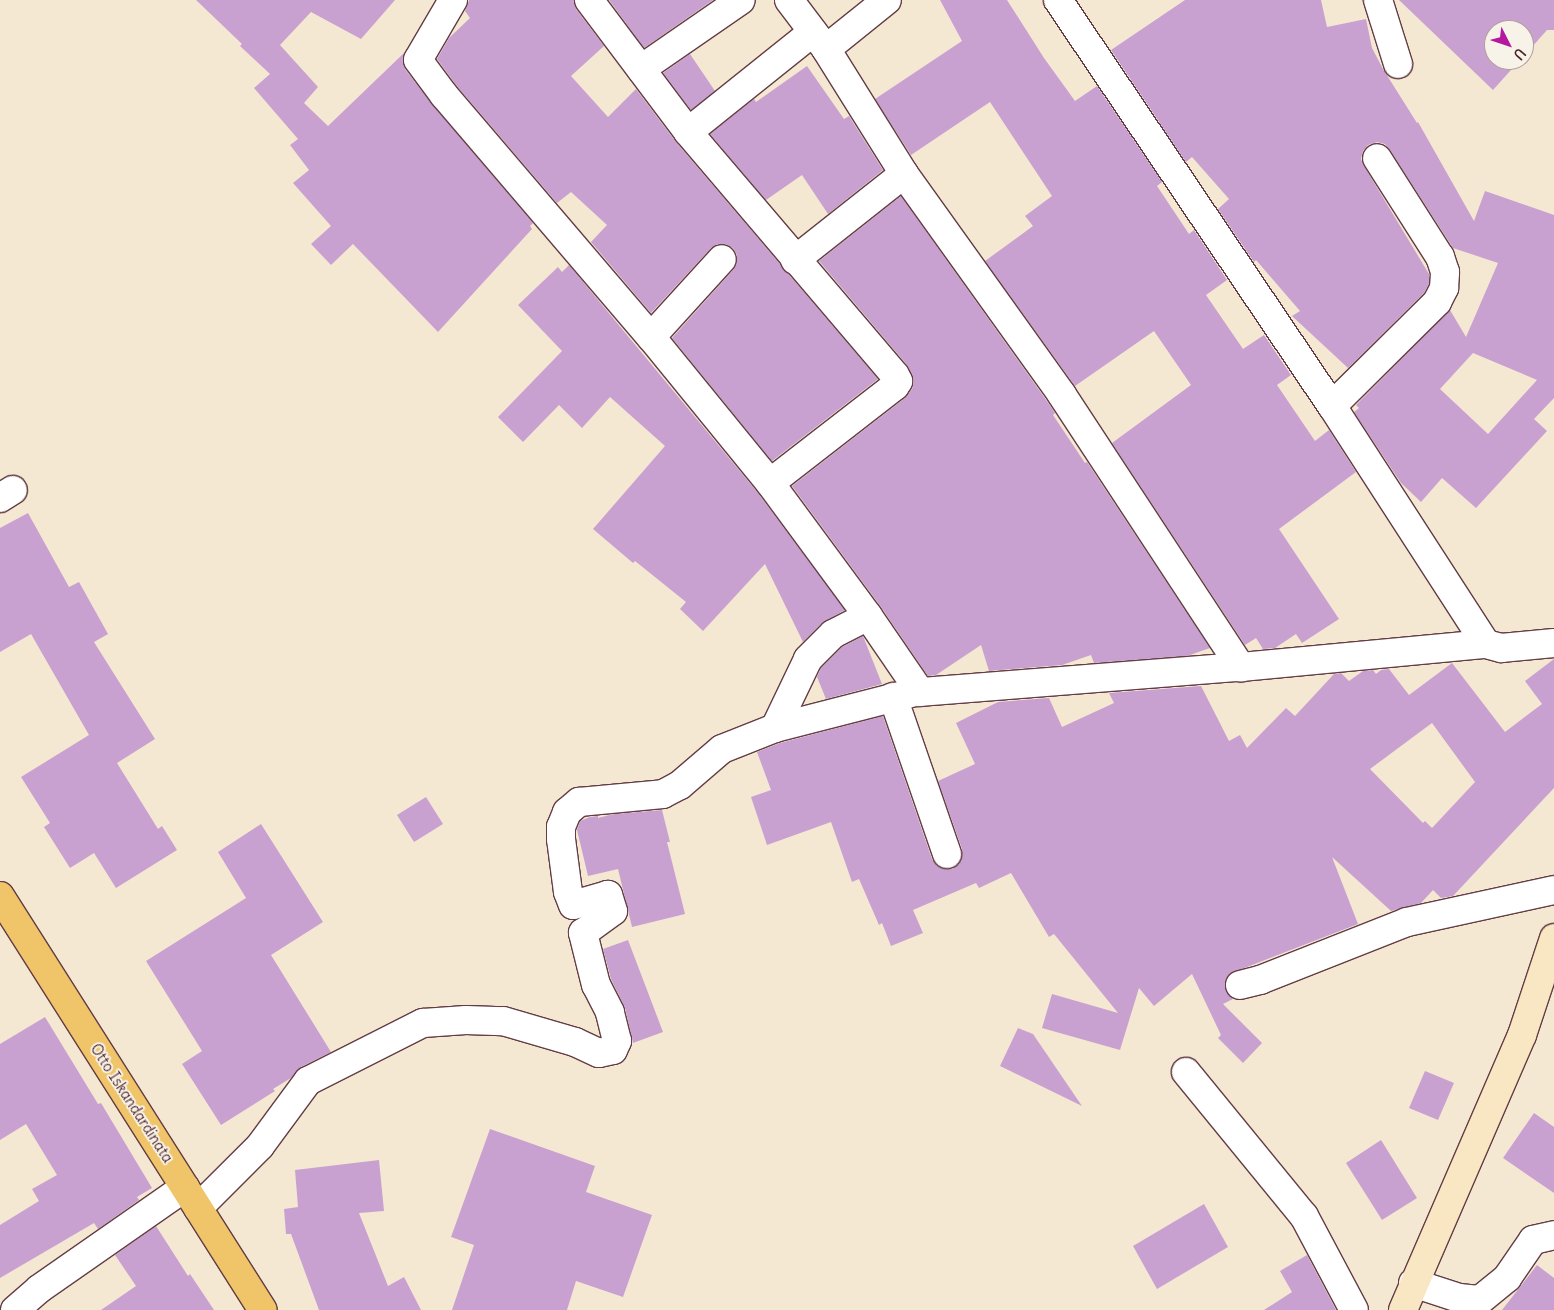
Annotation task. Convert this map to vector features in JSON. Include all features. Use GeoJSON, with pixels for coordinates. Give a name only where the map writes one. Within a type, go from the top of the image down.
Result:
{"type":"FeatureCollection","features":[{"type":"Feature","properties":{"kind":"main road","name":"Otto Iskandardinata"},"geometry":{"type":"LineString","coordinates":[[0,896],[263,1310]]}},
{"type":"Feature","properties":{"kind":"street"},"geometry":{"type":"LineString","coordinates":[[453,0],[418,60],[444,95],[651,337],[770,484],[868,616],[907,694],[947,854]]}},
{"type":"Feature","properties":{"kind":"street"},"geometry":{"type":"LineString","coordinates":[[589,0],[688,132],[795,260],[895,375],[898,381],[895,386],[770,484]]}},
{"type":"Feature","properties":{"kind":"street"},"geometry":{"type":"LineString","coordinates":[[641,69],[741,0]]}},
{"type":"Feature","properties":{"kind":"street"},"geometry":{"type":"LineString","coordinates":[[790,0],[819,41],[904,174],[1062,395],[1241,667]]}},
{"type":"Feature","properties":{"kind":"street"},"geometry":{"type":"LineString","coordinates":[[688,132],[819,41],[887,0]]}},
{"type":"Feature","properties":{"kind":"street"},"geometry":{"type":"LineString","coordinates":[[1058,0],[1332,406],[1486,644]]}},
{"type":"Feature","properties":{"kind":"street"},"geometry":{"type":"LineString","coordinates":[[1378,0],[1398,64]]}},
{"type":"Feature","properties":{"kind":"street"},"geometry":{"type":"LineString","coordinates":[[1332,406],[1437,302],[1444,288],[1445,272],[1440,257],[1377,158]]}},
{"type":"Feature","properties":{"kind":"street"},"geometry":{"type":"LineString","coordinates":[[795,260],[904,174]]}},
{"type":"Feature","properties":{"kind":"street"},"geometry":{"type":"LineString","coordinates":[[651,337],[722,259]]}},
{"type":"Feature","properties":{"kind":"street"},"geometry":{"type":"LineString","coordinates":[[775,728],[808,659],[833,634],[868,616]]}},
{"type":"Feature","properties":{"kind":"street"},"geometry":{"type":"LineString","coordinates":[[16,1310],[39,1289],[192,1197],[260,1146],[308,1081],[423,1023],[466,1020],[503,1021],[575,1042],[600,1053],[614,1050],[617,1041],[610,1012],[596,986],[583,933],[613,911],[608,895],[573,905],[568,892],[561,827],[568,812],[579,802],[663,794],[680,785],[722,749],[775,728],[907,694],[1241,667],[1486,644],[1501,648],[1554,642]]}},
{"type":"Feature","properties":{"kind":"street"},"geometry":{"type":"LineString","coordinates":[[1240,985],[1269,976],[1407,922],[1554,890]]}},
{"type":"Feature","properties":{"kind":"street"},"geometry":{"type":"LineString","coordinates":[[1403,1310],[1413,1283],[1466,1167],[1522,1035],[1554,938]]}},
{"type":"Feature","properties":{"kind":"street"},"geometry":{"type":"LineString","coordinates":[[1186,1072],[1304,1216],[1354,1310]]}},
{"type":"Feature","properties":{"kind":"street"},"geometry":{"type":"LineString","coordinates":[[1413,1283],[1459,1298],[1480,1300],[1507,1278],[1533,1240],[1554,1235]]}},
{"type":"Feature","properties":{"kind":"building"},"geometry":{"type":"Polygon","coordinates":[[[196,0],[395,0],[361,39],[311,12],[280,45],[318,87],[304,103],[328,126],[404,53],[405,69],[432,104],[533,223],[530,226],[532,229],[438,332],[353,244],[331,265],[311,244],[331,226],[293,183],[309,170],[290,145],[298,139],[254,88],[270,74],[196,0]]]}},
{"type":"Feature","properties":{"kind":"building"},"geometry":{"type":"Polygon","coordinates":[[[469,0],[574,0],[576,9],[604,46],[571,76],[608,117],[636,89],[676,142],[878,379],[772,461],[672,338],[734,269],[737,255],[733,248],[725,244],[718,244],[711,248],[651,313],[591,242],[607,225],[571,192],[557,203],[456,85],[437,59],[449,38],[470,18],[465,11],[469,0]]]}},
{"type":"Feature","properties":{"kind":"building"},"geometry":{"type":"Polygon","coordinates":[[[609,0],[713,0],[644,48],[609,0]]]}},
{"type":"Feature","properties":{"kind":"building"},"geometry":{"type":"Polygon","coordinates":[[[940,0],[1007,0],[1044,58],[1075,101],[1097,86],[1162,182],[1157,186],[1189,234],[1194,230],[1227,280],[1206,295],[1243,349],[1264,335],[1291,375],[1277,385],[1315,441],[1329,430],[1356,472],[1279,529],[1339,619],[1302,643],[1296,634],[1275,648],[1263,649],[1256,638],[1245,645],[1112,443],[1191,385],[1154,331],[1075,386],[985,261],[1033,226],[1025,216],[1052,196],[990,102],[911,155],[875,99],[962,41],[940,0]]]}},
{"type":"Feature","properties":{"kind":"building"},"geometry":{"type":"Polygon","coordinates":[[[1185,0],[1321,0],[1327,27],[1366,19],[1372,48],[1383,69],[1418,122],[1474,221],[1485,191],[1554,215],[1554,398],[1534,419],[1547,431],[1476,508],[1442,478],[1421,502],[1401,483],[1354,412],[1359,408],[1356,405],[1450,310],[1466,337],[1498,263],[1453,248],[1390,150],[1385,144],[1377,142],[1368,145],[1363,151],[1361,159],[1364,166],[1429,274],[1429,284],[1424,293],[1348,368],[1292,316],[1300,311],[1256,260],[1254,262],[1218,209],[1229,199],[1192,157],[1186,162],[1111,50],[1185,0]],[[1473,353],[1440,389],[1488,434],[1537,380],[1473,353]]]}},
{"type":"Feature","properties":{"kind":"building"},"geometry":{"type":"Polygon","coordinates":[[[1399,0],[1554,0],[1554,30],[1547,30],[1534,45],[1534,20],[1484,20],[1484,70],[1511,70],[1493,90],[1399,0]]]}},
{"type":"Feature","properties":{"kind":"building"},"geometry":{"type":"Polygon","coordinates":[[[690,54],[715,91],[691,110],[663,73],[690,54]]]}},
{"type":"Feature","properties":{"kind":"building"},"geometry":{"type":"Polygon","coordinates":[[[807,66],[844,119],[849,116],[883,170],[828,214],[802,175],[766,200],[710,134],[754,99],[756,102],[807,66]]]}},
{"type":"Feature","properties":{"kind":"building"},"geometry":{"type":"Polygon","coordinates":[[[901,196],[1049,404],[1055,413],[1053,415],[1085,463],[1087,462],[1210,648],[1187,656],[1094,663],[1091,655],[1062,665],[989,671],[981,645],[936,675],[928,676],[881,607],[792,486],[905,398],[912,389],[914,381],[907,365],[819,261],[901,196]]]}},
{"type":"Feature","properties":{"kind":"building"},"geometry":{"type":"Polygon","coordinates":[[[569,265],[758,493],[845,610],[822,623],[803,642],[765,564],[703,631],[680,609],[686,602],[635,561],[633,563],[593,529],[665,446],[610,397],[582,428],[559,405],[523,442],[498,417],[562,351],[518,305],[558,267],[562,272],[569,265]]]}},
{"type":"Feature","properties":{"kind":"building"},"geometry":{"type":"Polygon","coordinates":[[[28,513],[69,587],[79,582],[108,634],[94,642],[155,739],[117,763],[158,829],[162,826],[177,850],[116,888],[94,853],[70,868],[44,827],[50,823],[21,777],[89,735],[31,634],[0,652],[0,528],[28,513]]]}},
{"type":"Feature","properties":{"kind":"building"},"geometry":{"type":"Polygon","coordinates":[[[863,636],[882,684],[826,699],[817,677],[821,668],[842,647],[863,636]]]}},
{"type":"Feature","properties":{"kind":"building"},"geometry":{"type":"Polygon","coordinates":[[[1554,659],[1554,788],[1453,896],[1441,898],[1433,890],[1421,903],[1391,911],[1332,857],[1358,924],[1229,974],[1225,981],[1225,988],[1233,999],[1223,1004],[1262,1043],[1243,1063],[1218,1038],[1221,1035],[1192,974],[1154,1006],[1139,988],[1120,1050],[1042,1028],[1052,994],[1118,1013],[1054,934],[1049,937],[1011,873],[979,888],[976,883],[913,910],[923,933],[891,946],[882,923],[879,925],[859,879],[852,882],[831,822],[767,845],[751,797],[771,790],[757,752],[780,743],[883,716],[932,859],[937,866],[944,869],[952,869],[959,864],[962,857],[962,849],[938,781],[975,764],[956,723],[998,702],[1049,698],[1062,727],[1114,703],[1109,693],[1201,686],[1229,741],[1240,735],[1247,748],[1286,708],[1295,716],[1334,674],[1341,673],[1349,681],[1363,671],[1373,670],[1376,674],[1381,670],[1389,669],[1409,695],[1452,663],[1505,732],[1542,704],[1525,681],[1554,659]],[[1432,723],[1370,769],[1423,823],[1425,821],[1432,828],[1475,782],[1432,723]]]}},
{"type":"Feature","properties":{"kind":"building"},"geometry":{"type":"Polygon","coordinates":[[[426,797],[443,824],[414,842],[397,815],[426,797]]]}},
{"type":"Feature","properties":{"kind":"building"},"geometry":{"type":"Polygon","coordinates":[[[662,810],[670,842],[667,842],[685,914],[632,927],[618,869],[588,876],[577,830],[580,821],[590,817],[598,816],[598,818],[614,814],[662,810]]]}},
{"type":"Feature","properties":{"kind":"building"},"geometry":{"type":"Polygon","coordinates":[[[261,824],[323,922],[271,955],[331,1052],[301,1067],[291,1078],[273,1089],[275,1091],[221,1125],[182,1064],[202,1051],[146,961],[246,898],[218,852],[261,824]]]}},
{"type":"Feature","properties":{"kind":"building"},"geometry":{"type":"Polygon","coordinates":[[[628,940],[663,1032],[633,1043],[625,1008],[611,979],[603,949],[628,940]]]}},
{"type":"Feature","properties":{"kind":"building"},"geometry":{"type":"Polygon","coordinates":[[[45,1017],[98,1104],[101,1103],[152,1188],[137,1197],[139,1200],[98,1229],[94,1223],[0,1278],[0,1225],[39,1201],[32,1189],[57,1175],[26,1124],[0,1140],[0,1044],[45,1017]]]}},
{"type":"Feature","properties":{"kind":"building"},"geometry":{"type":"Polygon","coordinates":[[[1018,1028],[1033,1034],[1082,1106],[1000,1066],[1018,1028]]]}},
{"type":"Feature","properties":{"kind":"building"},"geometry":{"type":"Polygon","coordinates":[[[1425,1071],[1454,1083],[1438,1120],[1409,1108],[1425,1071]]]}},
{"type":"Feature","properties":{"kind":"building"},"geometry":{"type":"Polygon","coordinates":[[[1534,1113],[1554,1127],[1554,1193],[1503,1158],[1534,1113]]]}},
{"type":"Feature","properties":{"kind":"building"},"geometry":{"type":"Polygon","coordinates":[[[490,1129],[595,1166],[586,1192],[652,1215],[623,1297],[576,1281],[567,1310],[452,1310],[474,1245],[451,1237],[490,1129]]]}},
{"type":"Feature","properties":{"kind":"building"},"geometry":{"type":"Polygon","coordinates":[[[1381,1140],[1417,1198],[1382,1220],[1346,1163],[1381,1140]]]}},
{"type":"Feature","properties":{"kind":"building"},"geometry":{"type":"Polygon","coordinates":[[[379,1160],[384,1211],[359,1213],[388,1286],[404,1277],[421,1310],[319,1310],[291,1234],[286,1234],[284,1209],[298,1207],[295,1170],[379,1160]]]}},
{"type":"Feature","properties":{"kind":"building"},"geometry":{"type":"Polygon","coordinates":[[[1204,1204],[1228,1247],[1157,1289],[1133,1246],[1204,1204]]]}},
{"type":"Feature","properties":{"kind":"building"},"geometry":{"type":"Polygon","coordinates":[[[156,1226],[188,1276],[190,1274],[214,1310],[101,1310],[136,1286],[115,1255],[156,1226]]]}},
{"type":"Feature","properties":{"kind":"building"},"geometry":{"type":"Polygon","coordinates":[[[1307,1255],[1336,1310],[1264,1310],[1292,1292],[1280,1271],[1307,1255]]]}},
{"type":"Feature","properties":{"kind":"building"},"geometry":{"type":"Polygon","coordinates":[[[1537,1265],[1554,1278],[1554,1310],[1502,1310],[1537,1265]]]}}]}
